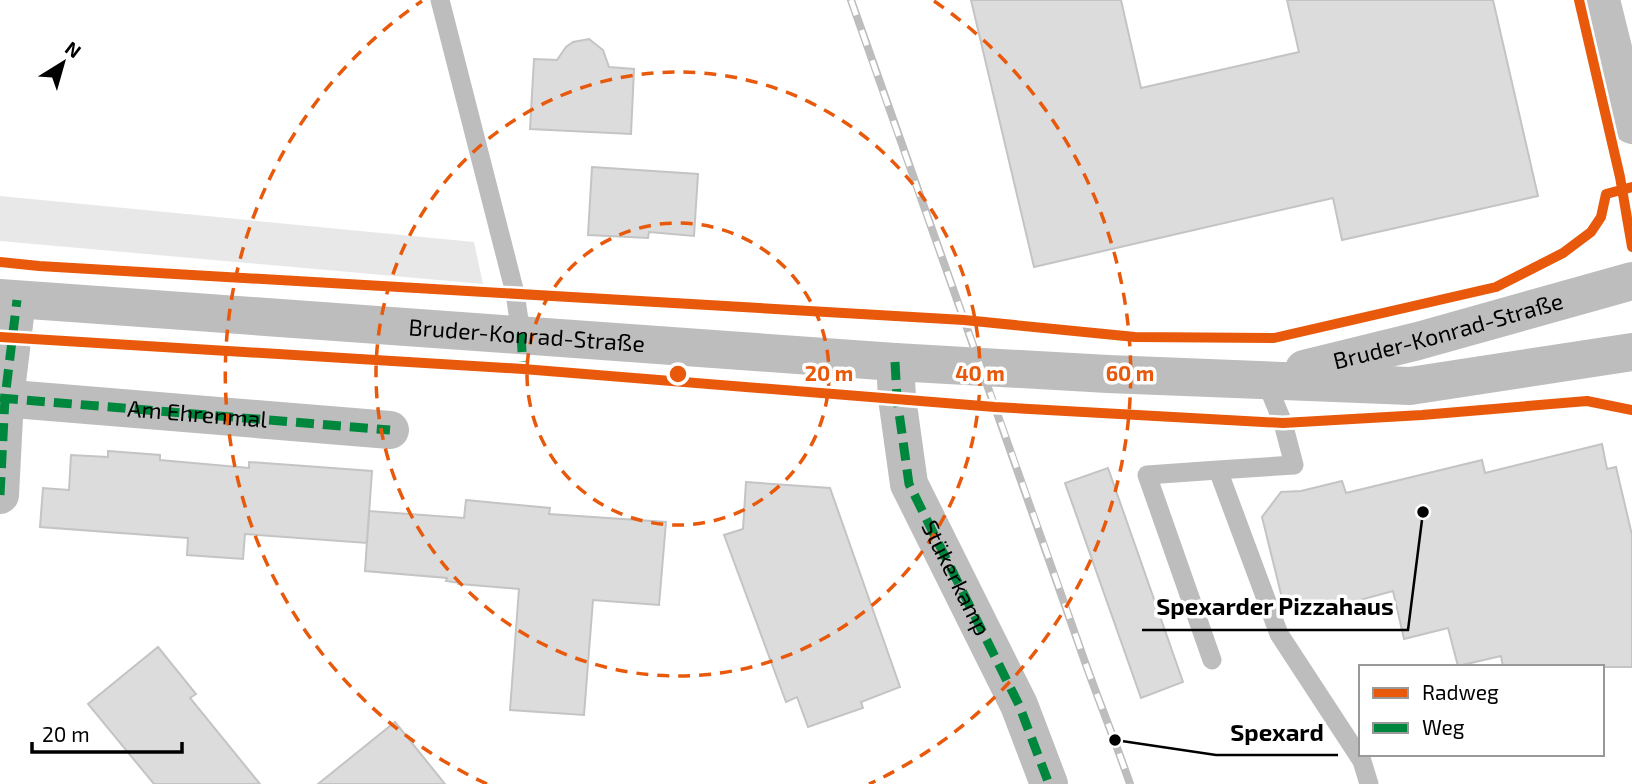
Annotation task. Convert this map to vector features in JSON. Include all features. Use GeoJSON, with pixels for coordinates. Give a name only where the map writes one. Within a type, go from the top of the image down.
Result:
{"type":"FeatureCollection","features":[{"type":"Feature","properties":{"kind":"main road"},"geometry":{"type":"LineString","coordinates":[[1601,0],[1632,125]]}},
{"type":"Feature","properties":{"kind":"street","name":"Bruder-Konrad-Straße"},"geometry":{"type":"LineString","coordinates":[[1265,379],[1418,341],[1632,281]]}},
{"type":"Feature","properties":{"kind":"street","name":"Bruder-Konrad-Straße"},"geometry":{"type":"LineString","coordinates":[[8,299],[895,362],[1410,386],[1632,352]]}},
{"type":"Feature","properties":{"kind":"street"},"geometry":{"type":"LineString","coordinates":[[0,495],[8,299]]}},
{"type":"Feature","properties":{"kind":"street","name":"Stükerkamp"},"geometry":{"type":"LineString","coordinates":[[895,362],[897,398],[909,484],[1020,705],[1049,784]]}},
{"type":"Feature","properties":{"kind":"street","name":"Am Ehrenmal"},"geometry":{"type":"LineString","coordinates":[[2,398],[390,430]]}},
{"type":"Feature","properties":{"kind":"lane"},"geometry":{"type":"LineString","coordinates":[[440,0],[514,293],[521,334]]}},
{"type":"Feature","properties":{"kind":"lane"},"geometry":{"type":"LineString","coordinates":[[1212,660],[1147,475],[1294,466],[1283,423],[1265,379]]}},
{"type":"Feature","properties":{"kind":"lane"},"geometry":{"type":"LineString","coordinates":[[1218,470],[1279,634],[1362,761],[1369,784]]}},
{"type":"Feature","properties":{"kind":"shaded area"},"geometry":{"type":"Polygon","coordinates":[[[0,196],[474,242],[483,284],[0,241],[0,196]]]}},
{"type":"Feature","properties":{"kind":"building"},"geometry":{"type":"Polygon","coordinates":[[[971,0],[1121,0],[1141,88],[1299,52],[1287,0],[1493,0],[1538,196],[1342,240],[1333,198],[1034,267],[971,0]]]}},
{"type":"Feature","properties":{"kind":"building"},"geometry":{"type":"Polygon","coordinates":[[[589,39],[603,50],[609,67],[634,69],[631,134],[530,129],[534,59],[557,60],[573,42],[589,39]]]}},
{"type":"Feature","properties":{"kind":"building"},"geometry":{"type":"Polygon","coordinates":[[[592,167],[698,174],[694,236],[649,232],[648,238],[588,235],[592,167]]]}},
{"type":"Feature","properties":{"kind":"building"},"geometry":{"type":"Polygon","coordinates":[[[1602,444],[1607,469],[1616,467],[1632,535],[1632,667],[1503,665],[1501,656],[1458,665],[1448,628],[1404,639],[1393,591],[1297,617],[1282,598],[1262,517],[1281,492],[1301,491],[1342,481],[1346,493],[1482,460],[1485,473],[1602,444]]]}},
{"type":"Feature","properties":{"kind":"building"},"geometry":{"type":"Polygon","coordinates":[[[108,451],[160,455],[160,460],[249,468],[249,462],[372,471],[367,543],[245,534],[243,559],[187,555],[188,538],[40,527],[43,488],[69,490],[71,455],[108,457],[108,451]]]}},
{"type":"Feature","properties":{"kind":"building"},"geometry":{"type":"Polygon","coordinates":[[[1108,468],[1183,682],[1141,698],[1065,483],[1108,468]]]}},
{"type":"Feature","properties":{"kind":"building"},"geometry":{"type":"Polygon","coordinates":[[[746,482],[830,488],[900,687],[861,702],[863,708],[808,727],[797,697],[786,702],[724,535],[743,529],[746,482]]]}},
{"type":"Feature","properties":{"kind":"building"},"geometry":{"type":"Polygon","coordinates":[[[466,500],[550,508],[549,514],[666,522],[659,605],[593,600],[584,715],[510,710],[519,589],[459,584],[446,581],[447,578],[365,571],[369,511],[464,518],[466,500]]]}},
{"type":"Feature","properties":{"kind":"building"},"geometry":{"type":"Polygon","coordinates":[[[158,647],[196,694],[190,698],[260,784],[154,784],[88,704],[158,647]]]}},
{"type":"Feature","properties":{"kind":"building"},"geometry":{"type":"Polygon","coordinates":[[[395,722],[445,784],[318,784],[395,722]]]}},
{"type":"Feature","properties":{"kind":"railway"},"geometry":{"type":"LineString","coordinates":[[851,0],[1130,784]]}},
{"type":"Feature","properties":{"kind":"marked path"},"geometry":{"type":"LineString","coordinates":[[0,495],[5,398],[17,300]]}},
{"type":"Feature","properties":{"kind":"marked path"},"geometry":{"type":"LineString","coordinates":[[521,334],[523,369]]}},
{"type":"Feature","properties":{"kind":"marked path"},"geometry":{"type":"LineString","coordinates":[[895,362],[897,398],[909,484],[1019,705],[1049,784]]}},
{"type":"Feature","properties":{"kind":"marked path"},"geometry":{"type":"LineString","coordinates":[[0,398],[390,430]]}},
{"type":"Feature","properties":{"kind":"cycle path"},"geometry":{"type":"LineString","coordinates":[[1579,0],[1620,177],[1632,247]]}},
{"type":"Feature","properties":{"kind":"cycle path"},"geometry":{"type":"LineString","coordinates":[[0,262],[964,320],[1135,337],[1274,338],[1496,287],[1563,253],[1591,232],[1601,217],[1606,194],[1632,187]]}},
{"type":"Feature","properties":{"kind":"cycle path"},"geometry":{"type":"LineString","coordinates":[[0,337],[523,369],[995,407],[1283,423],[1587,401],[1632,410]]}},
{"type":"Feature","properties":{"kind":"place","name":"Spexarder Pizzahaus"},"geometry":{"type":"Point","coordinates":[1423,512]}},
{"type":"Feature","properties":{"kind":"place","name":"Spexard"},"geometry":{"type":"Point","coordinates":[1115,740]}}]}
